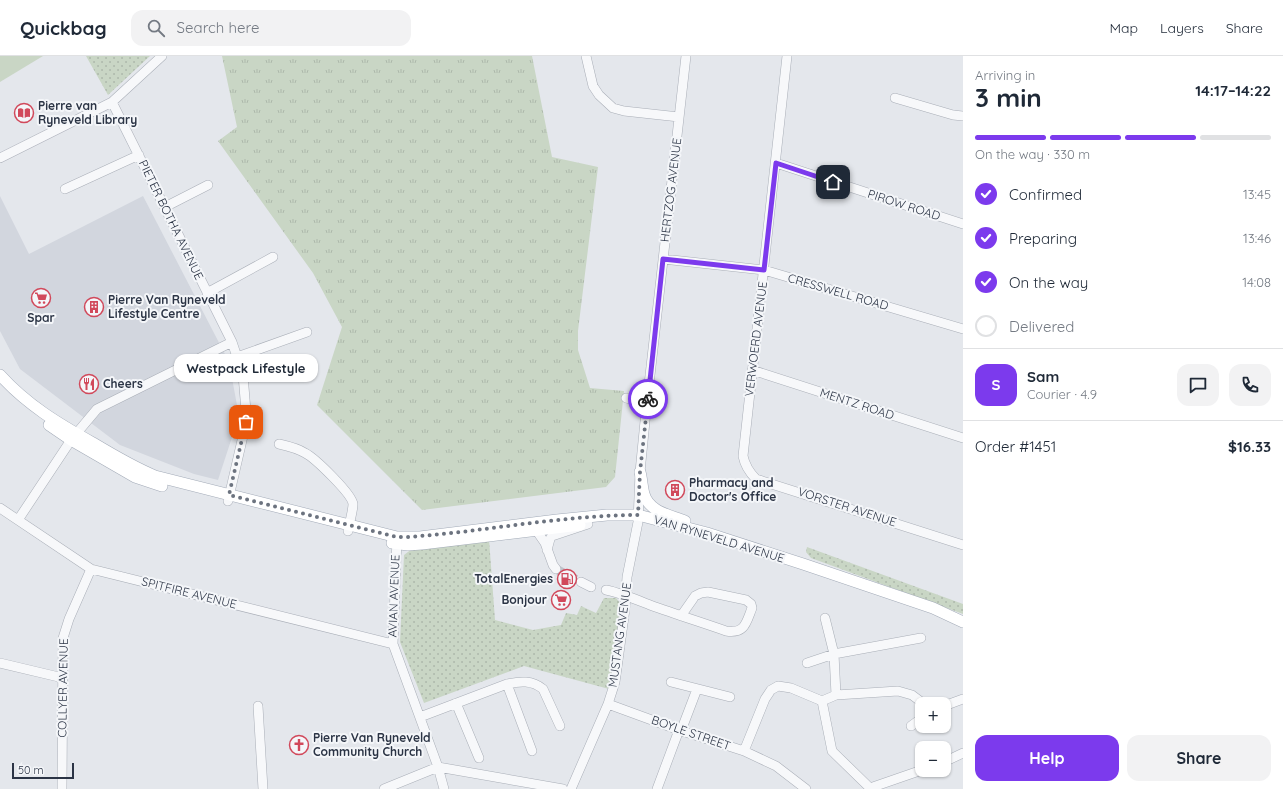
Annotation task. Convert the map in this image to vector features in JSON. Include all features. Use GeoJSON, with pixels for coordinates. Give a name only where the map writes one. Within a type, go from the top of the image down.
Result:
{"type":"FeatureCollection","features":[{"type":"Feature","properties":{"kind":"main road","name":"VAN RYNEVELD AVENUE"},"geometry":{"type":"LineString","coordinates":[[0,375],[12,389],[31,405],[74,437]]}},
{"type":"Feature","properties":{"kind":"main road","name":"VAN RYNEVELD AVENUE"},"geometry":{"type":"LineString","coordinates":[[0,387],[26,410],[74,437],[135,468],[155,476],[228,498],[396,541],[415,544],[638,518],[930,614],[963,629]]}},
{"type":"Feature","properties":{"kind":"main road"},"geometry":{"type":"LineString","coordinates":[[640,472],[644,494],[650,505],[657,510],[685,521],[707,533]]}},
{"type":"Feature","properties":{"kind":"main road","name":"VAN RYNEVELD AVENUE"},"geometry":{"type":"LineString","coordinates":[[396,541],[420,536],[571,518],[607,515],[638,518],[707,533],[926,606],[963,622]]}},
{"type":"Feature","properties":{"kind":"street"},"geometry":{"type":"LineString","coordinates":[[0,158],[112,102],[162,56]]}},
{"type":"Feature","properties":{"kind":"street"},"geometry":{"type":"LineString","coordinates":[[586,56],[593,86],[599,95],[613,108],[624,111],[679,117]]}},
{"type":"Feature","properties":{"kind":"street","name":"HERTZOG AVENUE"},"geometry":{"type":"LineString","coordinates":[[638,518],[640,472],[647,403],[686,56]]}},
{"type":"Feature","properties":{"kind":"street","name":"VERWOERD AVENUE"},"geometry":{"type":"LineString","coordinates":[[743,456],[787,56]]}},
{"type":"Feature","properties":{"kind":"street"},"geometry":{"type":"LineString","coordinates":[[895,98],[953,115],[963,116]]}},
{"type":"Feature","properties":{"kind":"street","name":"PIETER BOTHA AVENUE"},"geometry":{"type":"LineString","coordinates":[[112,102],[232,342],[243,375],[246,400],[246,417],[228,498]]}},
{"type":"Feature","properties":{"kind":"street"},"geometry":{"type":"LineString","coordinates":[[65,189],[139,155]]}},
{"type":"Feature","properties":{"kind":"street","name":"PIROW ROAD"},"geometry":{"type":"LineString","coordinates":[[776,163],[963,224]]}},
{"type":"Feature","properties":{"kind":"street"},"geometry":{"type":"LineString","coordinates":[[165,207],[208,185]]}},
{"type":"Feature","properties":{"kind":"street"},"geometry":{"type":"LineString","coordinates":[[207,293],[273,257]]}},
{"type":"Feature","properties":{"kind":"street","name":"CRESSWELL ROAD"},"geometry":{"type":"LineString","coordinates":[[663,259],[764,270],[963,329]]}},
{"type":"Feature","properties":{"kind":"street"},"geometry":{"type":"LineString","coordinates":[[237,358],[306,332]]}},
{"type":"Feature","properties":{"kind":"street"},"geometry":{"type":"LineString","coordinates":[[18,520],[74,437],[97,409],[232,342]]}},
{"type":"Feature","properties":{"kind":"street","name":"MENTZ ROAD"},"geometry":{"type":"LineString","coordinates":[[752,370],[963,438]]}},
{"type":"Feature","properties":{"kind":"street"},"geometry":{"type":"LineString","coordinates":[[626,398],[647,403]]}},
{"type":"Feature","properties":{"kind":"street"},"geometry":{"type":"LineString","coordinates":[[279,444],[292,447],[308,455],[325,469],[349,495],[353,505],[348,528]]}},
{"type":"Feature","properties":{"kind":"street","name":"VORSTER AVENUE"},"geometry":{"type":"LineString","coordinates":[[743,456],[746,468],[756,479],[963,545]]}},
{"type":"Feature","properties":{"kind":"street","name":"SPITFIRE AVENUE"},"geometry":{"type":"LineString","coordinates":[[0,508],[91,569],[393,644]]}},
{"type":"Feature","properties":{"kind":"street","name":"MUSTANG AVENUE"},"geometry":{"type":"LineString","coordinates":[[571,789],[608,704],[615,682],[622,633],[627,578],[638,518]]}},
{"type":"Feature","properties":{"kind":"street"},"geometry":{"type":"LineString","coordinates":[[547,550],[552,536],[588,524]]}},
{"type":"Feature","properties":{"kind":"street"},"geometry":{"type":"LineString","coordinates":[[536,530],[545,543],[553,565],[556,569]]}},
{"type":"Feature","properties":{"kind":"street","name":"AVIAN AVENUE"},"geometry":{"type":"LineString","coordinates":[[396,541],[393,644],[438,767],[444,789]]}},
{"type":"Feature","properties":{"kind":"street","name":"COLLYER AVENUE"},"geometry":{"type":"LineString","coordinates":[[62,789],[64,638],[66,627],[91,569]]}},
{"type":"Feature","properties":{"kind":"street"},"geometry":{"type":"LineString","coordinates":[[581,582],[591,587]]}},
{"type":"Feature","properties":{"kind":"street"},"geometry":{"type":"LineString","coordinates":[[606,590],[626,596],[681,616],[726,631],[733,632],[741,630],[744,627],[752,608],[751,604],[746,600],[704,592],[695,596],[681,616]]}},
{"type":"Feature","properties":{"kind":"street"},"geometry":{"type":"LineString","coordinates":[[825,618],[834,654],[836,695]]}},
{"type":"Feature","properties":{"kind":"street"},"geometry":{"type":"LineString","coordinates":[[807,663],[834,654],[921,638]]}},
{"type":"Feature","properties":{"kind":"street"},"geometry":{"type":"LineString","coordinates":[[0,663],[63,678]]}},
{"type":"Feature","properties":{"kind":"street"},"geometry":{"type":"LineString","coordinates":[[420,717],[507,684],[522,681],[543,689],[560,726]]}},
{"type":"Feature","properties":{"kind":"street"},"geometry":{"type":"LineString","coordinates":[[671,682],[730,697]]}},
{"type":"Feature","properties":{"kind":"street"},"geometry":{"type":"LineString","coordinates":[[507,684],[532,751]]}},
{"type":"Feature","properties":{"kind":"street","name":"BOYLE STREET"},"geometry":{"type":"LineString","coordinates":[[608,704],[744,751],[770,690],[778,686],[783,686],[822,701]]}},
{"type":"Feature","properties":{"kind":"street"},"geometry":{"type":"LineString","coordinates":[[657,789],[697,689]]}},
{"type":"Feature","properties":{"kind":"street"},"geometry":{"type":"LineString","coordinates":[[915,698],[898,690],[836,695],[822,701],[832,751],[871,788],[915,772]]}},
{"type":"Feature","properties":{"kind":"street"},"geometry":{"type":"LineString","coordinates":[[951,703],[963,699]]}},
{"type":"Feature","properties":{"kind":"street"},"geometry":{"type":"LineString","coordinates":[[456,703],[479,758]]}},
{"type":"Feature","properties":{"kind":"street"},"geometry":{"type":"LineString","coordinates":[[258,706],[263,789]]}},
{"type":"Feature","properties":{"kind":"street"},"geometry":{"type":"LineString","coordinates":[[911,726],[915,723]]}},
{"type":"Feature","properties":{"kind":"street"},"geometry":{"type":"LineString","coordinates":[[744,751],[776,766],[806,789]]}},
{"type":"Feature","properties":{"kind":"street"},"geometry":{"type":"LineString","coordinates":[[951,759],[963,753]]}},
{"type":"Feature","properties":{"kind":"street"},"geometry":{"type":"LineString","coordinates":[[384,789],[438,767],[563,789]]}},
{"type":"Feature","properties":{"kind":"shaded area"},"geometry":{"type":"Polygon","coordinates":[[[0,196],[29,254],[143,196],[229,362],[239,416],[218,480],[194,474],[120,445],[20,369],[0,331],[0,196]]]}},
{"type":"Feature","properties":{"kind":"green space"},"geometry":{"type":"Polygon","coordinates":[[[0,56],[43,56],[0,82],[0,56]]]}},
{"type":"Feature","properties":{"kind":"green space"},"geometry":{"type":"Polygon","coordinates":[[[86,56],[150,56],[108,95],[86,56]]]}},
{"type":"Feature","properties":{"kind":"green space"},"geometry":{"type":"Polygon","coordinates":[[[222,56],[532,56],[552,157],[598,167],[578,331],[578,350],[590,388],[624,391],[615,477],[606,487],[422,510],[317,405],[342,327],[313,273],[218,141],[237,127],[222,56]]]}},
{"type":"Feature","properties":{"kind":"green space"},"geometry":{"type":"Polygon","coordinates":[[[489,539],[495,620],[533,630],[561,625],[566,613],[577,615],[581,606],[596,613],[604,598],[616,598],[625,609],[609,689],[524,666],[424,703],[400,642],[404,555],[417,545],[489,539]]]}},
{"type":"Feature","properties":{"kind":"green space"},"geometry":{"type":"Polygon","coordinates":[[[807,547],[963,604],[963,614],[811,558],[806,552],[807,547]]]}},
{"type":"Feature","properties":{"kind":"tunnel"},"geometry":{"type":"LineString","coordinates":[[556,569],[581,582]]}},
{"type":"Feature","properties":{"kind":"way so far"},"geometry":{"type":"LineString","coordinates":[[246,422],[229,495],[397,537],[407,537],[607,515],[638,515],[640,472],[648,399]]}},
{"type":"Feature","properties":{"kind":"place","name":"Pierre van Ryneveld Library"},"geometry":{"type":"Point","coordinates":[24,113]}},
{"type":"Feature","properties":{"kind":"place","name":"Spar"},"geometry":{"type":"Point","coordinates":[41,298]}},
{"type":"Feature","properties":{"kind":"place","name":"Pierre Van Ryneveld Lifestyle Centre"},"geometry":{"type":"Point","coordinates":[94,307]}},
{"type":"Feature","properties":{"kind":"place","name":"Cheers"},"geometry":{"type":"Point","coordinates":[89,384]}},
{"type":"Feature","properties":{"kind":"place","name":"Westpack Lifestyle"},"geometry":{"type":"Point","coordinates":[246,422]}},
{"type":"Feature","properties":{"kind":"place","name":"Pharmacy and Doctor's Office"},"geometry":{"type":"Point","coordinates":[675,490]}},
{"type":"Feature","properties":{"kind":"place","name":"TotalEnergies"},"geometry":{"type":"Point","coordinates":[567,579]}},
{"type":"Feature","properties":{"kind":"place","name":"Bonjour"},"geometry":{"type":"Point","coordinates":[561,600]}},
{"type":"Feature","properties":{"kind":"place","name":"Pierre Van Ryneveld Community Church"},"geometry":{"type":"Point","coordinates":[299,745]}},
{"type":"Feature","properties":{"kind":"route"},"geometry":{"type":"LineString","coordinates":[[648,399],[663,259],[764,270],[776,163],[833,182]]}}]}
